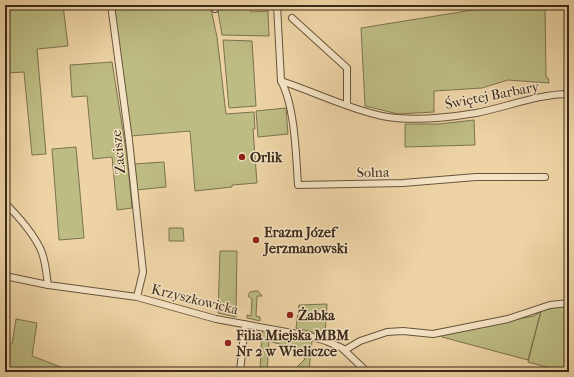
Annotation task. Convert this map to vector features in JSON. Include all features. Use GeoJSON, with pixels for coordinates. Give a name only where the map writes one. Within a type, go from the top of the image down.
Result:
{"type":"FeatureCollection","features":[{"type":"Feature","properties":{"kind":"street","name":"Zacisze"},"geometry":{"type":"LineString","coordinates":[[111,5],[129,140],[143,272],[137,297]]}},
{"type":"Feature","properties":{"kind":"street"},"geometry":{"type":"LineString","coordinates":[[277,5],[282,81]]}},
{"type":"Feature","properties":{"kind":"street"},"geometry":{"type":"LineString","coordinates":[[292,18],[347,68],[347,105]]}},
{"type":"Feature","properties":{"kind":"street","name":"Solna"},"geometry":{"type":"LineString","coordinates":[[282,81],[286,90],[292,124],[298,185],[403,183],[476,177],[546,177]]}},
{"type":"Feature","properties":{"kind":"street","name":"Świętej Barbary"},"geometry":{"type":"LineString","coordinates":[[282,81],[382,116],[414,118],[464,115],[556,95],[569,94]]}},
{"type":"Feature","properties":{"kind":"street"},"geometry":{"type":"LineString","coordinates":[[5,203],[15,213],[40,248],[45,263],[48,285]]}},
{"type":"Feature","properties":{"kind":"street","name":"Krzyszkowicka"},"geometry":{"type":"LineString","coordinates":[[5,276],[48,285],[137,297],[212,318],[314,337],[334,344],[345,350],[367,372]]}},
{"type":"Feature","properties":{"kind":"street"},"geometry":{"type":"LineString","coordinates":[[345,350],[360,341],[387,332],[403,330],[433,334],[508,319],[550,305],[569,302]]}},
{"type":"Feature","properties":{"kind":"street"},"geometry":{"type":"LineString","coordinates":[[240,372],[245,324]]}},
{"type":"Feature","properties":{"kind":"shaded area"},"geometry":{"type":"Polygon","coordinates":[[[5,5],[63,5],[68,46],[37,49],[46,154],[32,155],[24,72],[6,73],[5,5]]]}},
{"type":"Feature","properties":{"kind":"shaded area"},"geometry":{"type":"Polygon","coordinates":[[[113,5],[210,5],[217,37],[226,114],[254,112],[255,129],[253,129],[257,183],[232,185],[232,187],[195,191],[190,131],[131,136],[113,5]]]}},
{"type":"Feature","properties":{"kind":"shaded area"},"geometry":{"type":"Polygon","coordinates":[[[217,5],[250,5],[251,12],[268,11],[269,36],[222,35],[217,5]]]}},
{"type":"Feature","properties":{"kind":"shaded area"},"geometry":{"type":"Polygon","coordinates":[[[504,5],[545,5],[546,77],[548,78],[549,83],[508,80],[482,88],[434,91],[434,112],[398,114],[365,106],[361,28],[504,5]]]}},
{"type":"Feature","properties":{"kind":"shaded area"},"geometry":{"type":"Polygon","coordinates":[[[223,40],[252,41],[256,106],[229,108],[223,40]]]}},
{"type":"Feature","properties":{"kind":"shaded area"},"geometry":{"type":"Polygon","coordinates":[[[112,62],[127,156],[132,208],[117,210],[112,157],[93,159],[87,96],[72,97],[70,65],[112,62]]]}},
{"type":"Feature","properties":{"kind":"shaded area"},"geometry":{"type":"Polygon","coordinates":[[[286,108],[288,134],[258,137],[256,111],[286,108]]]}},
{"type":"Feature","properties":{"kind":"shaded area"},"geometry":{"type":"Polygon","coordinates":[[[474,120],[475,145],[405,147],[405,124],[439,124],[474,120]]]}},
{"type":"Feature","properties":{"kind":"shaded area"},"geometry":{"type":"Polygon","coordinates":[[[76,147],[84,238],[59,240],[52,149],[76,147]]]}},
{"type":"Feature","properties":{"kind":"shaded area"},"geometry":{"type":"Polygon","coordinates":[[[164,162],[166,187],[136,190],[134,164],[164,162]]]}},
{"type":"Feature","properties":{"kind":"shaded area"},"geometry":{"type":"Polygon","coordinates":[[[169,228],[183,228],[184,241],[169,241],[169,228]]]}},
{"type":"Feature","properties":{"kind":"shaded area"},"geometry":{"type":"Polygon","coordinates":[[[220,251],[237,251],[236,317],[218,313],[220,251]]]}},
{"type":"Feature","properties":{"kind":"shaded area"},"geometry":{"type":"Polygon","coordinates":[[[258,291],[262,296],[257,296],[256,316],[260,317],[260,321],[247,318],[247,315],[251,316],[252,299],[248,296],[250,292],[258,291]]]}},
{"type":"Feature","properties":{"kind":"shaded area"},"geometry":{"type":"Polygon","coordinates":[[[327,304],[325,335],[296,328],[299,305],[327,304]]]}},
{"type":"Feature","properties":{"kind":"shaded area"},"geometry":{"type":"Polygon","coordinates":[[[563,305],[569,305],[569,372],[560,370],[563,372],[557,372],[557,370],[528,362],[541,311],[563,305]]]}},
{"type":"Feature","properties":{"kind":"shaded area"},"geometry":{"type":"Polygon","coordinates":[[[541,311],[528,360],[442,337],[439,334],[534,316],[541,311]]]}},
{"type":"Feature","properties":{"kind":"shaded area"},"geometry":{"type":"Polygon","coordinates":[[[16,319],[37,323],[32,356],[66,369],[66,372],[5,372],[5,343],[12,344],[16,319]]]}},
{"type":"Feature","properties":{"kind":"shaded area"},"geometry":{"type":"Polygon","coordinates":[[[262,330],[312,341],[309,371],[361,370],[362,372],[292,372],[305,359],[296,349],[269,341],[267,372],[260,372],[262,330]]]}},
{"type":"Feature","properties":{"kind":"place","name":"Orlik"},"geometry":{"type":"Point","coordinates":[242,157]}},
{"type":"Feature","properties":{"kind":"place","name":"Erazm Józef Jerzmanowski"},"geometry":{"type":"Point","coordinates":[256,240]}},
{"type":"Feature","properties":{"kind":"place","name":"Żabka"},"geometry":{"type":"Point","coordinates":[290,315]}},
{"type":"Feature","properties":{"kind":"place","name":"Filia Miejska MBM Nr 2 w Wieliczce"},"geometry":{"type":"Point","coordinates":[228,343]}}]}
